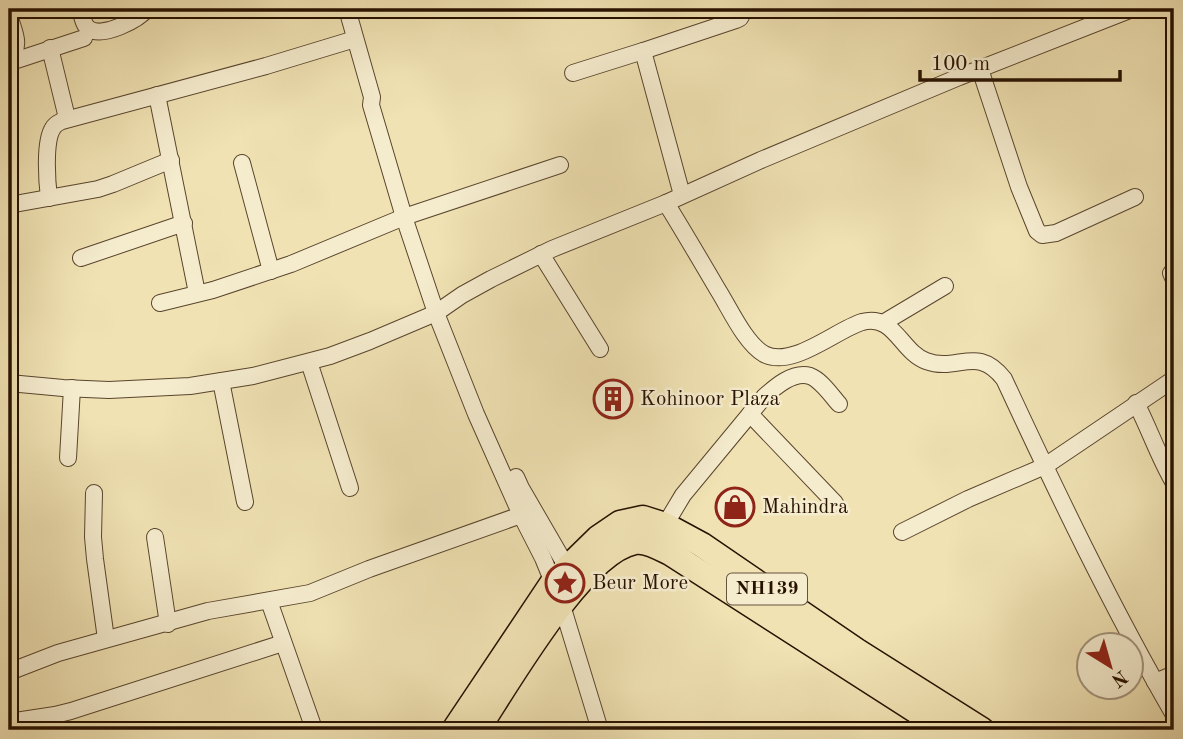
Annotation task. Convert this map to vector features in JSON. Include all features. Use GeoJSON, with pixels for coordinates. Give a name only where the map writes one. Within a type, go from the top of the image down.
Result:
{"type":"FeatureCollection","features":[{"type":"Feature","properties":{"kind":"highway","name":"NH139"},"geometry":{"type":"LineString","coordinates":[[454,730],[598,538],[620,523],[643,518],[664,525],[702,545],[857,650],[982,730]]}},
{"type":"Feature","properties":{"kind":"highway","name":"NH139"},"geometry":{"type":"LineString","coordinates":[[477,730],[565,584],[618,549],[636,542],[670,553],[946,730]]}},
{"type":"Feature","properties":{"kind":"street"},"geometry":{"type":"LineString","coordinates":[[80,9],[88,28],[101,31],[131,21],[141,16],[146,9]]}},
{"type":"Feature","properties":{"kind":"street"},"geometry":{"type":"LineString","coordinates":[[347,9],[372,97],[379,102],[407,215],[476,414],[543,558],[565,584]]}},
{"type":"Feature","properties":{"kind":"street"},"geometry":{"type":"LineString","coordinates":[[573,73],[736,20],[745,9]]}},
{"type":"Feature","properties":{"kind":"street"},"geometry":{"type":"LineString","coordinates":[[9,383],[109,390],[156,388],[221,382],[309,362],[370,341],[440,311],[462,295],[541,254],[666,203],[773,154],[1132,9]]}},
{"type":"Feature","properties":{"kind":"street"},"geometry":{"type":"LineString","coordinates":[[9,15],[17,44],[13,59]]}},
{"type":"Feature","properties":{"kind":"street"},"geometry":{"type":"LineString","coordinates":[[13,59],[84,38]]}},
{"type":"Feature","properties":{"kind":"street"},"geometry":{"type":"LineString","coordinates":[[49,198],[46,171],[50,137],[54,125],[67,118],[266,66],[355,39]]}},
{"type":"Feature","properties":{"kind":"street"},"geometry":{"type":"LineString","coordinates":[[50,48],[67,118]]}},
{"type":"Feature","properties":{"kind":"street"},"geometry":{"type":"LineString","coordinates":[[643,51],[682,195]]}},
{"type":"Feature","properties":{"kind":"street"},"geometry":{"type":"LineString","coordinates":[[980,69],[1019,187],[1037,231],[1042,235],[1056,233],[1135,197]]}},
{"type":"Feature","properties":{"kind":"street"},"geometry":{"type":"LineString","coordinates":[[158,95],[197,293]]}},
{"type":"Feature","properties":{"kind":"street"},"geometry":{"type":"LineString","coordinates":[[9,205],[113,184],[171,160]]}},
{"type":"Feature","properties":{"kind":"street"},"geometry":{"type":"LineString","coordinates":[[242,163],[271,271]]}},
{"type":"Feature","properties":{"kind":"street"},"geometry":{"type":"LineString","coordinates":[[160,303],[271,271],[330,249],[407,215],[561,165]]}},
{"type":"Feature","properties":{"kind":"street"},"geometry":{"type":"LineString","coordinates":[[666,203],[745,334],[765,355],[789,357],[851,326],[876,320],[894,332],[915,354],[926,361],[938,363],[978,360],[997,370],[1004,379],[1123,622],[1174,715]]}},
{"type":"Feature","properties":{"kind":"street"},"geometry":{"type":"LineString","coordinates":[[81,258],[184,223]]}},
{"type":"Feature","properties":{"kind":"street"},"geometry":{"type":"LineString","coordinates":[[541,254],[600,349]]}},
{"type":"Feature","properties":{"kind":"street"},"geometry":{"type":"LineString","coordinates":[[883,323],[945,286]]}},
{"type":"Feature","properties":{"kind":"street"},"geometry":{"type":"LineString","coordinates":[[440,311],[565,584],[600,730]]}},
{"type":"Feature","properties":{"kind":"street"},"geometry":{"type":"LineString","coordinates":[[309,362],[350,488]]}},
{"type":"Feature","properties":{"kind":"street"},"geometry":{"type":"LineString","coordinates":[[664,525],[684,495],[764,397],[777,386],[801,376],[810,376],[839,404]]}},
{"type":"Feature","properties":{"kind":"street"},"geometry":{"type":"LineString","coordinates":[[902,532],[968,499],[1045,466],[1174,379]]}},
{"type":"Feature","properties":{"kind":"street"},"geometry":{"type":"LineString","coordinates":[[221,382],[245,502]]}},
{"type":"Feature","properties":{"kind":"street"},"geometry":{"type":"LineString","coordinates":[[68,458],[72,388]]}},
{"type":"Feature","properties":{"kind":"street"},"geometry":{"type":"LineString","coordinates":[[1136,403],[1174,483]]}},
{"type":"Feature","properties":{"kind":"street"},"geometry":{"type":"LineString","coordinates":[[750,414],[835,503]]}},
{"type":"Feature","properties":{"kind":"street"},"geometry":{"type":"LineString","coordinates":[[94,494],[93,537],[106,639]]}},
{"type":"Feature","properties":{"kind":"street"},"geometry":{"type":"LineString","coordinates":[[9,672],[58,653],[208,611],[310,593],[521,515]]}},
{"type":"Feature","properties":{"kind":"street"},"geometry":{"type":"LineString","coordinates":[[155,537],[168,624]]}},
{"type":"Feature","properties":{"kind":"street"},"geometry":{"type":"LineString","coordinates":[[269,601],[314,729]]}},
{"type":"Feature","properties":{"kind":"street"},"geometry":{"type":"LineString","coordinates":[[9,722],[71,711],[283,643]]}},
{"type":"Feature","properties":{"kind":"street"},"geometry":{"type":"LineString","coordinates":[[1155,682],[1174,674]]}},
{"type":"Feature","properties":{"kind":"place","name":"Kohinoor Plaza"},"geometry":{"type":"Point","coordinates":[613,399]}},
{"type":"Feature","properties":{"kind":"place","name":"Mahindra"},"geometry":{"type":"Point","coordinates":[735,507]}},
{"type":"Feature","properties":{"kind":"place","name":"Beur More"},"geometry":{"type":"Point","coordinates":[565,583]}}]}
